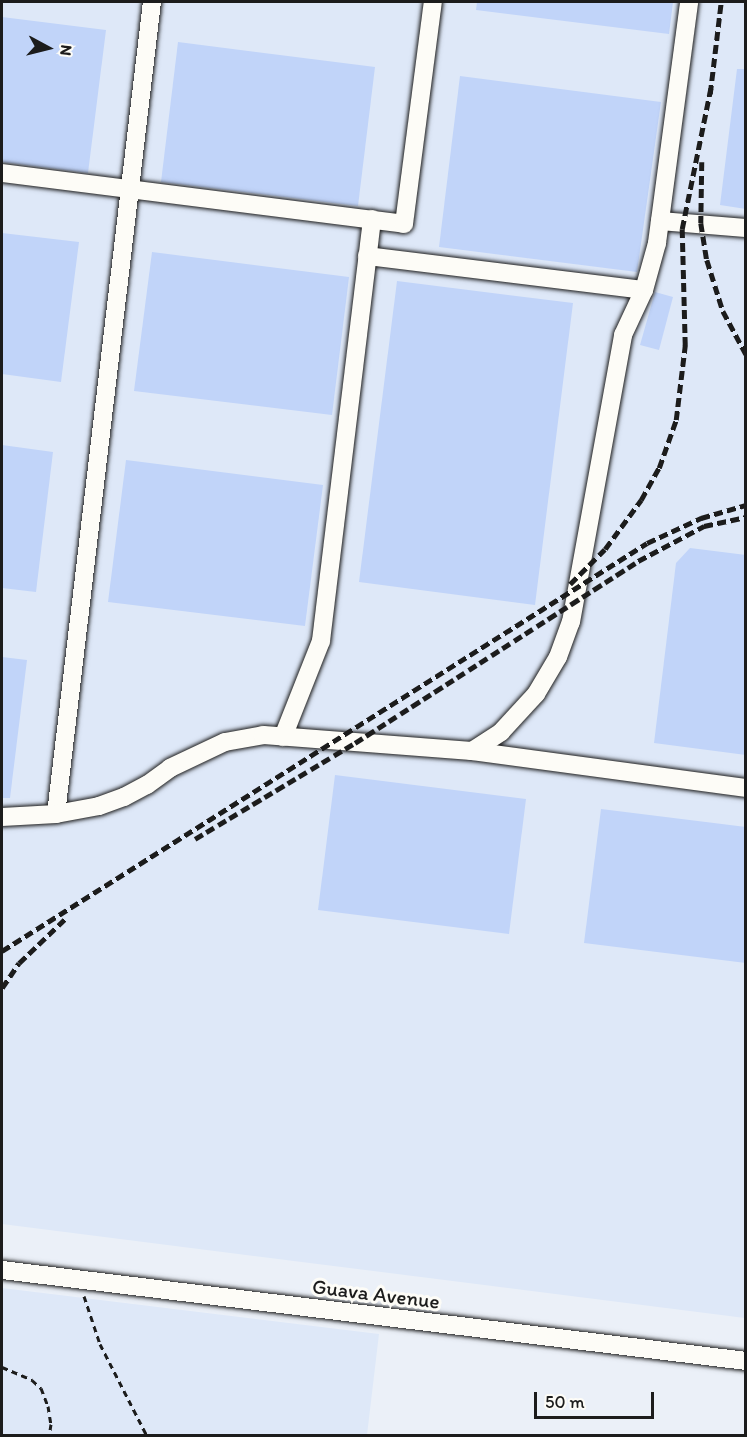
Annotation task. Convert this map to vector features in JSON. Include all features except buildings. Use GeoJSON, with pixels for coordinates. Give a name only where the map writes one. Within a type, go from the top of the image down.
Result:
{"type":"FeatureCollection","features":[{"type":"Feature","properties":{"kind":"street"},"geometry":{"type":"LineString","coordinates":[[56,814],[152,2]]}},
{"type":"Feature","properties":{"kind":"street"},"geometry":{"type":"LineString","coordinates":[[2,173],[404,224],[433,2]]}},
{"type":"Feature","properties":{"kind":"street"},"geometry":{"type":"LineString","coordinates":[[472,751],[501,732],[536,694],[558,657],[576,601],[623,335],[644,290],[657,243],[689,2]]}},
{"type":"Feature","properties":{"kind":"street"},"geometry":{"type":"LineString","coordinates":[[283,737],[321,641],[372,219]]}},
{"type":"Feature","properties":{"kind":"street"},"geometry":{"type":"LineString","coordinates":[[660,221],[746,228]]}},
{"type":"Feature","properties":{"kind":"street"},"geometry":{"type":"LineString","coordinates":[[367,256],[644,290]]}},
{"type":"Feature","properties":{"kind":"street"},"geometry":{"type":"LineString","coordinates":[[2,817],[56,814],[99,806],[124,797],[147,785],[170,768],[225,741],[263,735],[472,751],[746,788]]}},
{"type":"Feature","properties":{"kind":"street","name":"Guava Avenue"},"geometry":{"type":"LineString","coordinates":[[2,1270],[746,1361]]}},
{"type":"Feature","properties":{"kind":"path"},"geometry":{"type":"LineString","coordinates":[[79,1280],[100,1344],[147,1436]]}},
{"type":"Feature","properties":{"kind":"path"},"geometry":{"type":"LineString","coordinates":[[2,1367],[32,1380],[41,1388],[48,1406],[51,1424],[49,1436]]}},
{"type":"Feature","properties":{"kind":"shaded area"},"geometry":{"type":"Polygon","coordinates":[[[2,2],[745,2],[745,1318],[2,1224],[2,2]]]}},
{"type":"Feature","properties":{"kind":"shaded area"},"geometry":{"type":"Polygon","coordinates":[[[2,1288],[379,1334],[367,1435],[2,1435],[2,1288]]]}},
{"type":"Feature","properties":{"kind":"railway"},"geometry":{"type":"LineString","coordinates":[[710,94],[721,2]]}},
{"type":"Feature","properties":{"kind":"railway"},"geometry":{"type":"LineString","coordinates":[[570,584],[605,549],[641,500],[659,468],[676,420],[685,346],[682,229],[711,87]]}},
{"type":"Feature","properties":{"kind":"railway"},"geometry":{"type":"LineString","coordinates":[[702,162],[701,223],[707,260],[723,311],[746,354]]}},
{"type":"Feature","properties":{"kind":"railway"},"geometry":{"type":"LineString","coordinates":[[2,951],[647,543],[701,518],[746,505]]}},
{"type":"Feature","properties":{"kind":"railway"},"geometry":{"type":"LineString","coordinates":[[195,839],[355,743],[638,561],[704,526],[746,517]]}},
{"type":"Feature","properties":{"kind":"railway"},"geometry":{"type":"LineString","coordinates":[[2,988],[19,963],[67,917]]}}]}
